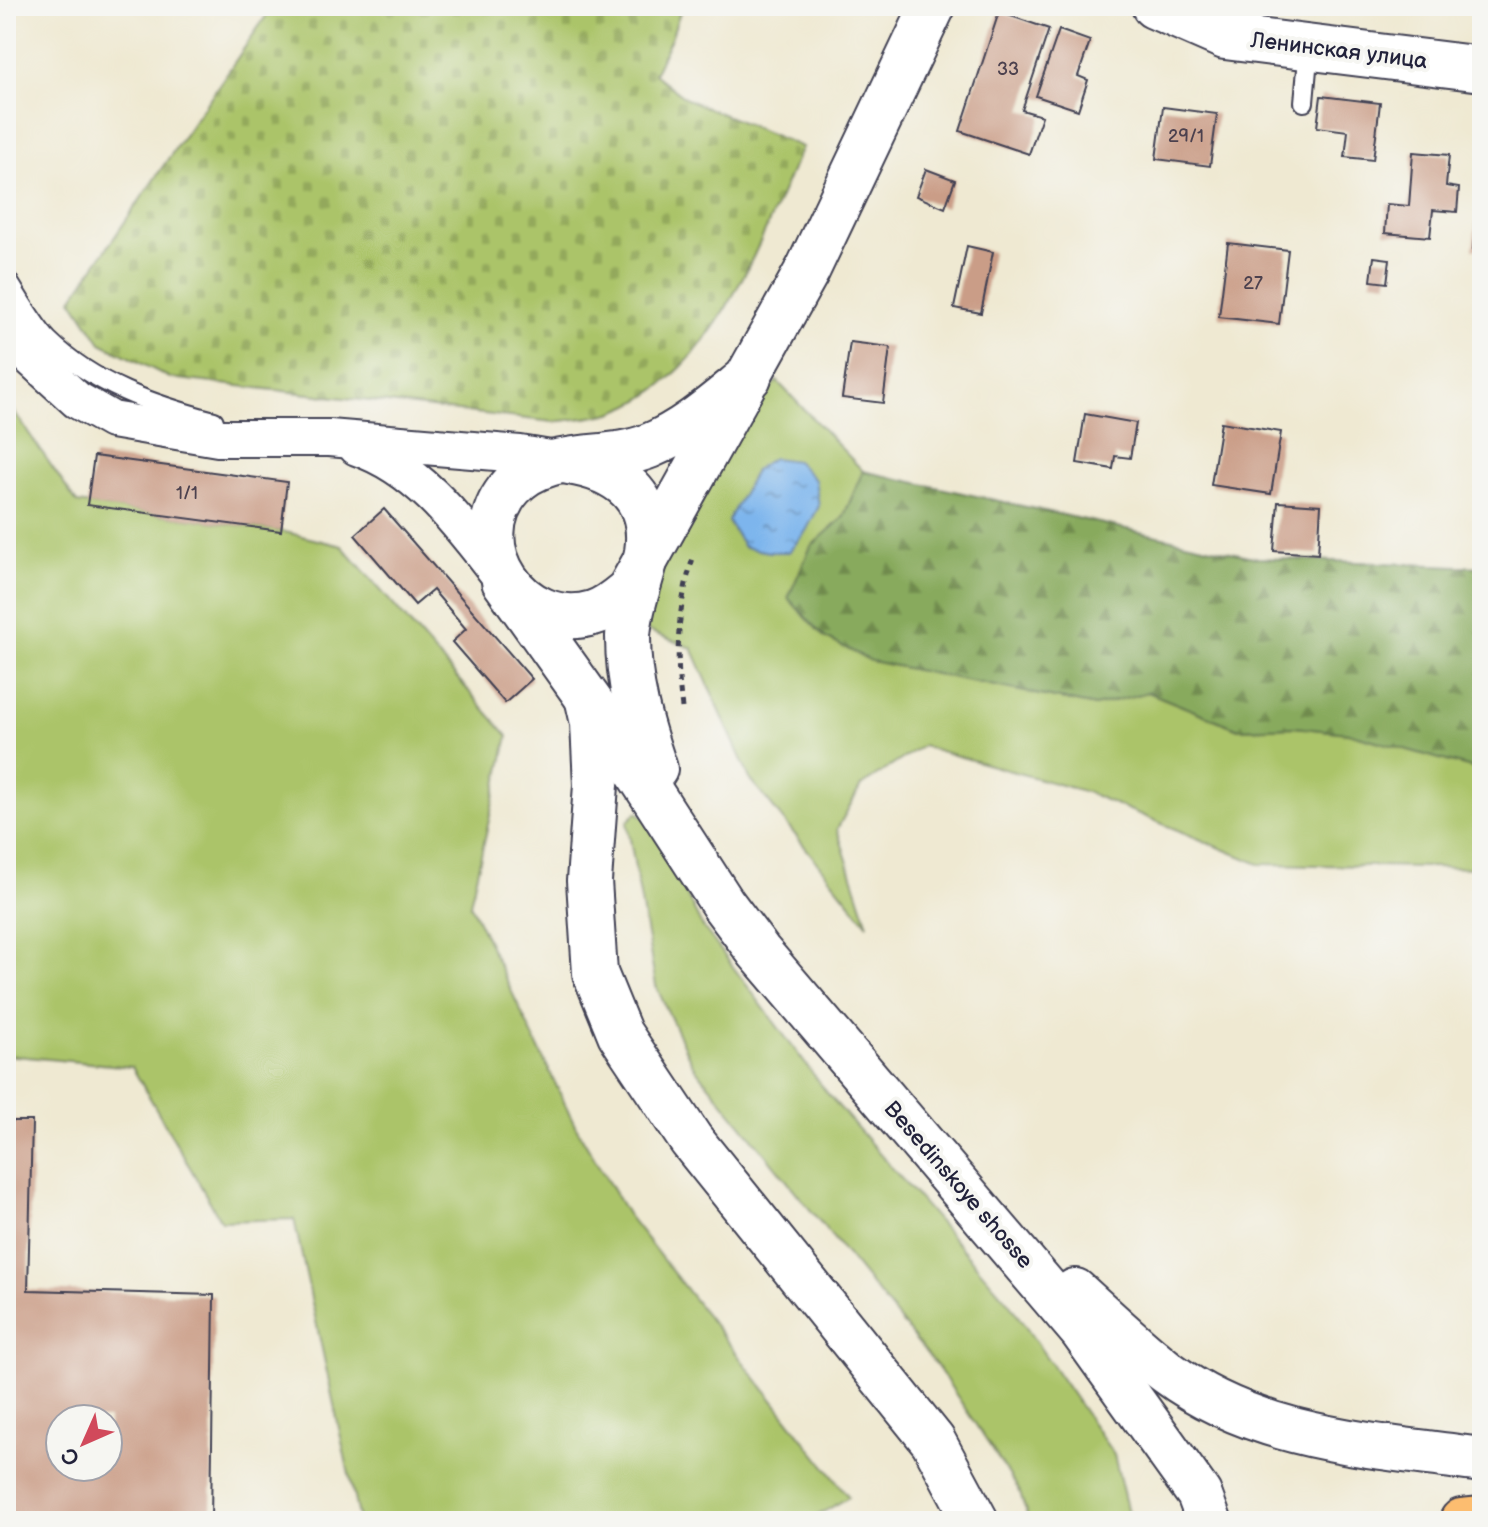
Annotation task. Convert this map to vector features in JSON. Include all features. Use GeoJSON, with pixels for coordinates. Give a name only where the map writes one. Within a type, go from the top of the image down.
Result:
{"type":"FeatureCollection","features":[{"type":"Feature","properties":{"kind":"main road"},"geometry":{"type":"LineString","coordinates":[[1462,1521],[1482,1519]]}},
{"type":"Feature","properties":{"kind":"street"},"geometry":{"type":"LineString","coordinates":[[329,438],[379,455],[400,468],[450,513],[504,581],[535,608],[554,615],[575,616],[595,613],[613,604],[629,590],[640,573],[808,269],[933,6]]}},
{"type":"Feature","properties":{"kind":"street","name":"Ленинская улица"},"geometry":{"type":"LineString","coordinates":[[1154,6],[1225,37],[1482,69]]}},
{"type":"Feature","properties":{"kind":"street"},"geometry":{"type":"LineString","coordinates":[[6,320],[31,358],[77,400],[112,420],[218,438],[329,438],[520,454],[604,469],[621,479],[644,513],[648,533],[647,554],[640,573]]}},
{"type":"Feature","properties":{"kind":"street"},"geometry":{"type":"LineString","coordinates":[[504,581],[492,543],[493,523],[500,504],[525,474],[563,461],[648,447],[687,425],[749,377]]}},
{"type":"Feature","properties":{"kind":"street","name":"Besedinskoye shosse"},"geometry":{"type":"LineString","coordinates":[[640,573],[628,632],[633,699],[655,771],[695,858]]}},
{"type":"Feature","properties":{"kind":"street","name":"Besedinskoye shosse"},"geometry":{"type":"LineString","coordinates":[[504,581],[586,695],[723,904],[759,952],[1082,1331],[1199,1494],[1209,1521]]}},
{"type":"Feature","properties":{"kind":"street"},"geometry":{"type":"LineString","coordinates":[[586,695],[593,723],[596,785],[589,881],[595,973],[620,1034],[691,1140],[933,1441],[976,1521]]}},
{"type":"Feature","properties":{"kind":"street"},"geometry":{"type":"LineString","coordinates":[[964,1190],[1158,1364],[1222,1405],[1278,1428],[1342,1441],[1482,1460]]}},
{"type":"Feature","properties":{"kind":"lane"},"geometry":{"type":"LineString","coordinates":[[1304,102],[1309,47]]}},
{"type":"Feature","properties":{"kind":"lane"},"geometry":{"type":"LineString","coordinates":[[6,278],[47,339],[102,382],[169,409],[271,436]]}},
{"type":"Feature","properties":{"kind":"path"},"geometry":{"type":"LineString","coordinates":[[682,708],[677,638],[682,589],[695,552]]}},
{"type":"Feature","properties":{"kind":"green space"},"geometry":{"type":"Polygon","coordinates":[[[273,6],[682,6],[654,74],[686,99],[802,147],[751,260],[707,336],[681,368],[650,394],[614,412],[553,422],[170,378],[101,343],[72,299],[273,6]]]}},
{"type":"Feature","properties":{"kind":"green space"},"geometry":{"type":"Polygon","coordinates":[[[777,381],[863,471],[843,518],[811,547],[824,637],[872,661],[1095,706],[1148,692],[1238,729],[1294,727],[1349,733],[1482,771],[1482,868],[1259,864],[1086,792],[922,746],[861,786],[837,829],[868,925],[750,779],[692,648],[643,629],[659,563],[717,449],[777,381]],[[756,469],[728,522],[744,547],[756,469]]]}},
{"type":"Feature","properties":{"kind":"green space"},"geometry":{"type":"Polygon","coordinates":[[[6,400],[77,503],[281,531],[342,546],[508,736],[470,904],[576,1127],[627,1214],[849,1497],[808,1521],[359,1521],[294,1219],[221,1221],[132,1067],[6,1055],[6,400]]]}},
{"type":"Feature","properties":{"kind":"green space"},"geometry":{"type":"Polygon","coordinates":[[[863,471],[1258,558],[1482,567],[1482,771],[1348,733],[1294,727],[1239,729],[1148,692],[1095,706],[871,661],[824,637],[788,598],[811,546],[843,518],[863,471]]]}},
{"type":"Feature","properties":{"kind":"green space"},"geometry":{"type":"Polygon","coordinates":[[[637,812],[650,821],[701,924],[828,1094],[1009,1303],[1114,1455],[1130,1521],[1029,1521],[1019,1490],[937,1366],[692,1064],[656,986],[627,822],[637,812]]]}},
{"type":"Feature","properties":{"kind":"water"},"geometry":{"type":"Polygon","coordinates":[[[773,458],[796,461],[815,480],[819,506],[806,531],[789,552],[744,547],[728,521],[756,469],[773,458]]]}},
{"type":"Feature","properties":{"kind":"building"},"geometry":{"type":"Polygon","coordinates":[[[999,12],[1049,29],[1022,110],[1042,116],[1029,154],[960,131],[999,12]]]}},
{"type":"Feature","properties":{"kind":"building"},"geometry":{"type":"Polygon","coordinates":[[[1059,30],[1090,41],[1078,76],[1088,80],[1078,110],[1036,96],[1059,30]]]}},
{"type":"Feature","properties":{"kind":"building"},"geometry":{"type":"Polygon","coordinates":[[[1321,96],[1380,103],[1373,160],[1345,157],[1348,131],[1317,127],[1321,96]]]}},
{"type":"Feature","properties":{"kind":"building"},"geometry":{"type":"Polygon","coordinates":[[[1163,107],[1217,114],[1210,166],[1156,159],[1163,107]]]}},
{"type":"Feature","properties":{"kind":"building"},"geometry":{"type":"Polygon","coordinates":[[[1413,152],[1449,155],[1446,186],[1459,188],[1457,212],[1433,210],[1430,237],[1385,233],[1387,204],[1409,206],[1413,152]]]}},
{"type":"Feature","properties":{"kind":"building"},"geometry":{"type":"Polygon","coordinates":[[[926,169],[955,180],[945,208],[916,196],[926,169]]]}},
{"type":"Feature","properties":{"kind":"building"},"geometry":{"type":"Polygon","coordinates":[[[1482,179],[1482,250],[1473,249],[1482,179]]]}},
{"type":"Feature","properties":{"kind":"building"},"geometry":{"type":"Polygon","coordinates":[[[1228,243],[1288,250],[1279,324],[1219,317],[1228,243]]]}},
{"type":"Feature","properties":{"kind":"building"},"geometry":{"type":"Polygon","coordinates":[[[967,246],[993,252],[981,313],[954,308],[967,246]]]}},
{"type":"Feature","properties":{"kind":"building"},"geometry":{"type":"Polygon","coordinates":[[[1374,257],[1390,259],[1387,283],[1371,281],[1374,257]]]}},
{"type":"Feature","properties":{"kind":"building"},"geometry":{"type":"Polygon","coordinates":[[[850,342],[890,347],[883,403],[842,398],[850,342]]]}},
{"type":"Feature","properties":{"kind":"building"},"geometry":{"type":"Polygon","coordinates":[[[1085,414],[1136,423],[1130,458],[1115,456],[1113,469],[1077,463],[1085,414]]]}},
{"type":"Feature","properties":{"kind":"building"},"geometry":{"type":"Polygon","coordinates":[[[1221,422],[1281,432],[1271,494],[1211,485],[1221,422]]]}},
{"type":"Feature","properties":{"kind":"building"},"geometry":{"type":"Polygon","coordinates":[[[94,456],[287,482],[281,531],[87,505],[94,456]]]}},
{"type":"Feature","properties":{"kind":"building"},"geometry":{"type":"Polygon","coordinates":[[[1278,502],[1321,505],[1318,554],[1274,551],[1278,502]]]}},
{"type":"Feature","properties":{"kind":"building"},"geometry":{"type":"Polygon","coordinates":[[[384,509],[532,679],[505,703],[452,642],[466,629],[433,590],[415,605],[355,535],[384,509]]]}},
{"type":"Feature","properties":{"kind":"building"},"geometry":{"type":"Polygon","coordinates":[[[6,1121],[32,1121],[28,1290],[214,1295],[211,1521],[6,1521],[6,1121]]]}}]}
